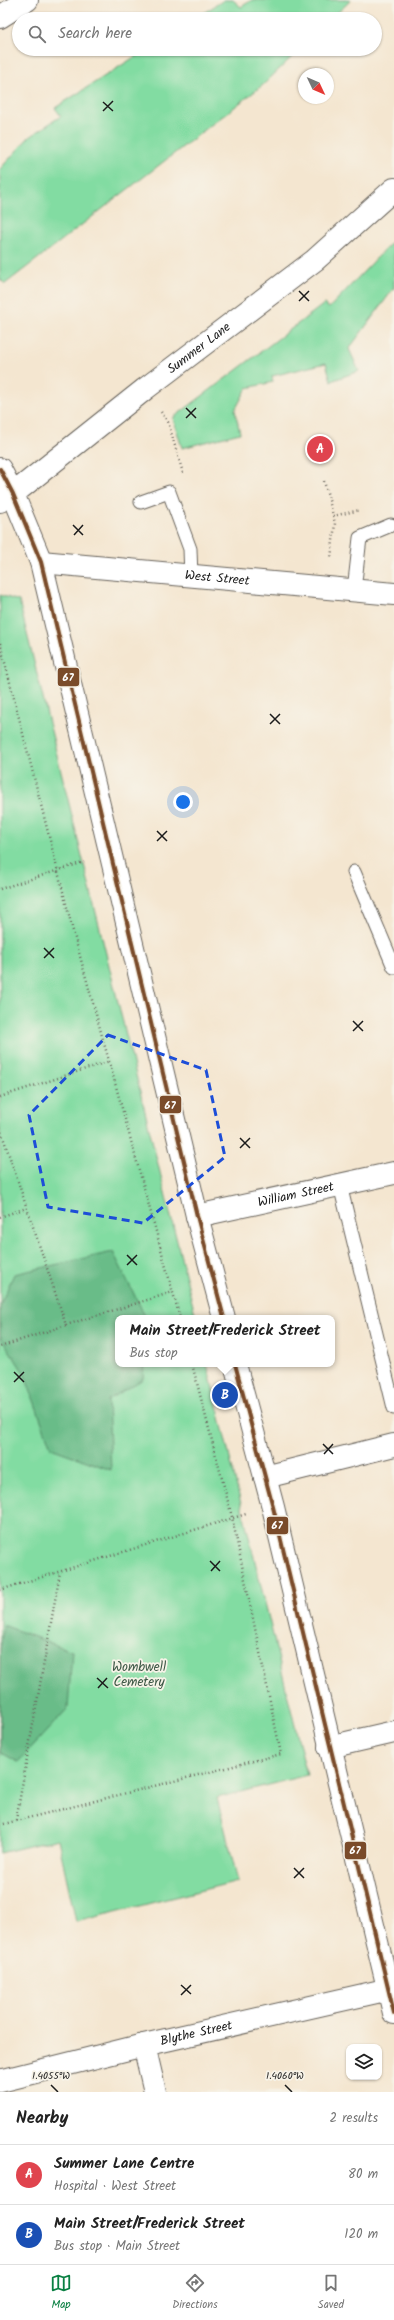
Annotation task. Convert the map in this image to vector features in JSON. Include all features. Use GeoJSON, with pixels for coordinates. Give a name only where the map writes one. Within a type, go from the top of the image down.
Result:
{"type":"FeatureCollection","features":[{"type":"Feature","properties":{"kind":"street"},"geometry":{"type":"LineString","coordinates":[[0,17],[27,0]]}},
{"type":"Feature","properties":{"kind":"street","name":"Summer Lane"},"geometry":{"type":"LineString","coordinates":[[7,498],[145,389],[315,260],[394,190]]}},
{"type":"Feature","properties":{"kind":"street"},"geometry":{"type":"LineString","coordinates":[[0,469],[7,498],[41,562],[197,1216],[223,1315]]}},
{"type":"Feature","properties":{"kind":"street","name":"West Street"},"geometry":{"type":"LineString","coordinates":[[41,562],[191,577],[394,594]]}},
{"type":"Feature","properties":{"kind":"street","name":"William Street"},"geometry":{"type":"LineString","coordinates":[[197,1216],[394,1173]]}},
{"type":"Feature","properties":{"kind":"street"},"geometry":{"type":"LineString","coordinates":[[237,1367],[273,1507],[329,1747],[391,1989],[394,2013]]}},
{"type":"Feature","properties":{"kind":"street"},"geometry":{"type":"LineString","coordinates":[[265,1477],[394,1445]]}},
{"type":"Feature","properties":{"kind":"street"},"geometry":{"type":"LineString","coordinates":[[329,1747],[394,1732]]}},
{"type":"Feature","properties":{"kind":"street","name":"Blythe Street"},"geometry":{"type":"LineString","coordinates":[[0,2081],[144,2045],[391,1989]]}},
{"type":"Feature","properties":{"kind":"street"},"geometry":{"type":"LineString","coordinates":[[144,2045],[155,2092]]}},
{"type":"Feature","properties":{"kind":"lane"},"geometry":{"type":"LineString","coordinates":[[141,502],[169,492],[190,549],[191,577]]}},
{"type":"Feature","properties":{"kind":"lane"},"geometry":{"type":"LineString","coordinates":[[354,590],[360,538],[391,526]]}},
{"type":"Feature","properties":{"kind":"lane"},"geometry":{"type":"LineString","coordinates":[[354,872],[394,968]]}},
{"type":"Feature","properties":{"kind":"lane"},"geometry":{"type":"LineString","coordinates":[[340,1185],[394,1408]]}},
{"type":"Feature","properties":{"kind":"path"},"geometry":{"type":"LineString","coordinates":[[145,389],[168,422],[184,474]]}},
{"type":"Feature","properties":{"kind":"path"},"geometry":{"type":"LineString","coordinates":[[324,481],[335,523],[328,588]]}},
{"type":"Feature","properties":{"kind":"path"},"geometry":{"type":"LineString","coordinates":[[0,643],[59,870],[179,1315]]}},
{"type":"Feature","properties":{"kind":"path"},"geometry":{"type":"LineString","coordinates":[[0,889],[111,854]]}},
{"type":"Feature","properties":{"kind":"path"},"geometry":{"type":"LineString","coordinates":[[0,1097],[110,1061]]}},
{"type":"Feature","properties":{"kind":"path"},"geometry":{"type":"LineString","coordinates":[[0,1128],[66,1325]]}},
{"type":"Feature","properties":{"kind":"path"},"geometry":{"type":"LineString","coordinates":[[0,1217],[26,1208]]}},
{"type":"Feature","properties":{"kind":"path"},"geometry":{"type":"LineString","coordinates":[[0,1347],[173,1292]]}},
{"type":"Feature","properties":{"kind":"path"},"geometry":{"type":"LineString","coordinates":[[0,1825],[281,1754],[232,1517],[193,1367]]}},
{"type":"Feature","properties":{"kind":"path"},"geometry":{"type":"LineString","coordinates":[[0,1590],[232,1517],[273,1507]]}},
{"type":"Feature","properties":{"kind":"path"},"geometry":{"type":"LineString","coordinates":[[16,1820],[60,1572]]}},
{"type":"Feature","properties":{"kind":"highlighted area"},"geometry":{"type":"Polygon","coordinates":[[[108,1035],[206,1070],[225,1157],[143,1223],[48,1207],[29,1115],[108,1035]]]}},
{"type":"Feature","properties":{"kind":"green space"},"geometry":{"type":"Polygon","coordinates":[[[224,0],[233,0],[241,7],[252,0],[351,0],[338,12],[205,12],[224,0]]]}},
{"type":"Feature","properties":{"kind":"green space"},"geometry":{"type":"Polygon","coordinates":[[[136,56],[293,56],[263,85],[5,284],[0,279],[0,169],[29,137],[61,116],[55,108],[136,56]]]}},
{"type":"Feature","properties":{"kind":"green space"},"geometry":{"type":"Polygon","coordinates":[[[394,240],[394,288],[349,349],[359,371],[331,381],[326,363],[272,376],[273,382],[247,388],[235,410],[240,433],[182,448],[173,418],[324,304],[329,308],[394,240]]]}},
{"type":"Feature","properties":{"kind":"green space","name":"Wombwell Cemetery"},"geometry":{"type":"Polygon","coordinates":[[[0,595],[19,601],[195,1315],[115,1315],[115,1367],[208,1367],[307,1775],[217,1798],[238,1881],[76,1922],[58,1839],[0,1853],[0,595]]]}},
{"type":"Feature","properties":{"kind":"green space"},"geometry":{"type":"Polygon","coordinates":[[[113,1252],[144,1315],[115,1315],[115,1367],[144,1367],[143,1379],[108,1400],[111,1470],[51,1448],[24,1373],[0,1336],[0,1305],[14,1274],[113,1252]]]}},
{"type":"Feature","properties":{"kind":"green space"},"geometry":{"type":"Polygon","coordinates":[[[3,1625],[72,1651],[68,1708],[18,1762],[0,1752],[0,1651],[3,1625]]]}},
{"type":"Feature","properties":{"kind":"transit line","name":"67"},"geometry":{"type":"LineString","coordinates":[[0,469],[13,494],[41,562],[197,1216],[223,1315]]}},
{"type":"Feature","properties":{"kind":"transit line","name":"67"},"geometry":{"type":"LineString","coordinates":[[236,1367],[273,1507],[394,2013]]}},
{"type":"Feature","properties":{"kind":"place","name":"Summer Lane Centre"},"geometry":{"type":"Point","coordinates":[320,449]}},
{"type":"Feature","properties":{"kind":"place","name":"Main Street/Frederick Street"},"geometry":{"type":"Point","coordinates":[225,1395]}}]}
